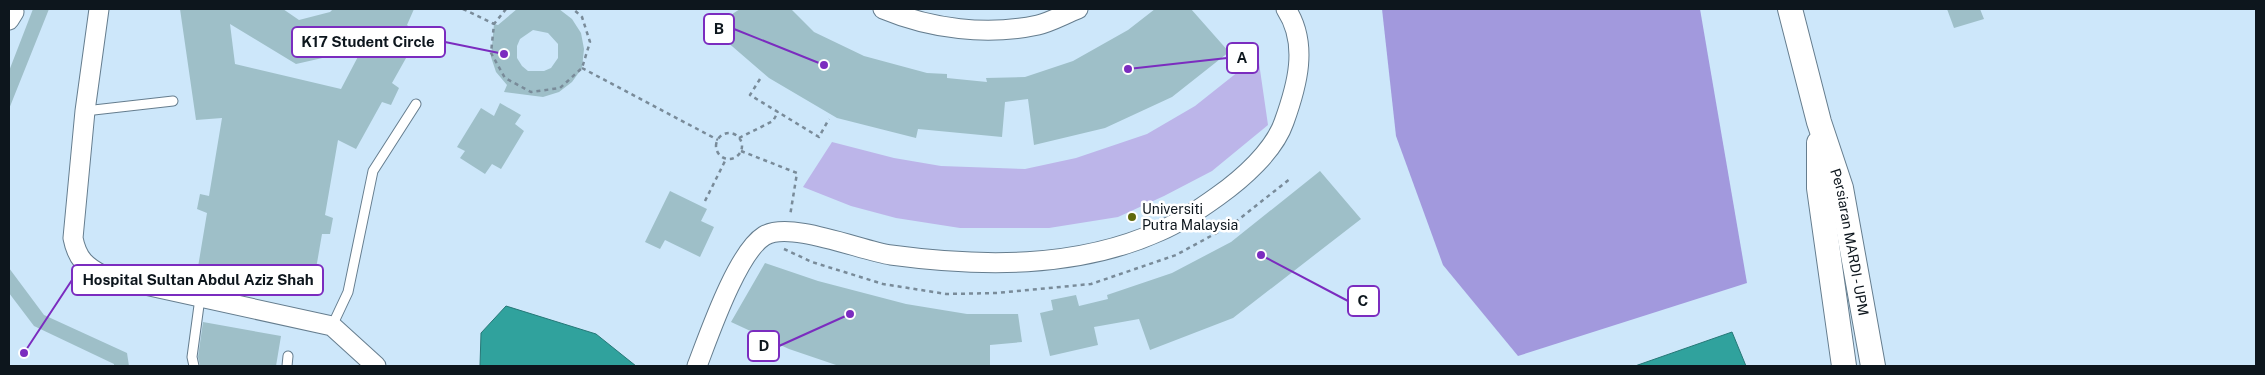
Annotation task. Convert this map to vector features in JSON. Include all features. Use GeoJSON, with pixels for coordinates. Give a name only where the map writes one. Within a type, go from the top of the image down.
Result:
{"type":"FeatureCollection","features":[{"type":"Feature","properties":{"kind":"street"},"geometry":{"type":"LineString","coordinates":[[99,9],[85,111],[73,238],[75,250],[81,261],[91,270],[104,276],[332,326],[376,366]]}},
{"type":"Feature","properties":{"kind":"street"},"geometry":{"type":"LineString","coordinates":[[883,9],[903,17],[927,23],[972,30],[1007,30],[1040,24],[1078,9]]}},
{"type":"Feature","properties":{"kind":"street"},"geometry":{"type":"LineString","coordinates":[[697,366],[718,310],[736,274],[749,252],[764,236],[788,231],[888,254],[945,262],[1005,263],[1070,258],[1114,247],[1160,231],[1200,209],[1237,183],[1261,158],[1282,129],[1291,103],[1299,68],[1299,43],[1291,16],[1286,9]]}},
{"type":"Feature","properties":{"kind":"street","name":"Persiaran MARDI - UPM"},"geometry":{"type":"LineString","coordinates":[[1790,9],[1818,122],[1840,188],[1873,366]]}},
{"type":"Feature","properties":{"kind":"street","name":"Persiaran MARDI - UPM"},"geometry":{"type":"LineString","coordinates":[[1818,122],[1819,188],[1844,366]]}},
{"type":"Feature","properties":{"kind":"lane"},"geometry":{"type":"LineString","coordinates":[[85,111],[173,100]]}},
{"type":"Feature","properties":{"kind":"lane"},"geometry":{"type":"LineString","coordinates":[[332,326],[348,292],[373,171],[416,104]]}},
{"type":"Feature","properties":{"kind":"lane"},"geometry":{"type":"LineString","coordinates":[[194,366],[192,357],[200,298]]}},
{"type":"Feature","properties":{"kind":"lane"},"geometry":{"type":"LineString","coordinates":[[287,366],[288,356]]}},
{"type":"Feature","properties":{"kind":"path"},"geometry":{"type":"LineString","coordinates":[[463,9],[494,24]]}},
{"type":"Feature","properties":{"kind":"path"},"geometry":{"type":"LineString","coordinates":[[506,9],[494,24],[491,53],[505,78],[531,92],[560,88],[582,68],[590,42],[582,17],[573,9]]}},
{"type":"Feature","properties":{"kind":"path"},"geometry":{"type":"LineString","coordinates":[[582,68],[718,140]]}},
{"type":"Feature","properties":{"kind":"path"},"geometry":{"type":"LineString","coordinates":[[760,79],[750,96],[818,137],[829,119]]}},
{"type":"Feature","properties":{"kind":"path"},"geometry":{"type":"LineString","coordinates":[[739,138],[773,122],[778,112]]}},
{"type":"Feature","properties":{"kind":"path"},"geometry":{"type":"LineString","coordinates":[[718,140],[728,134],[739,138],[742,143],[741,151],[735,158],[726,159]]}},
{"type":"Feature","properties":{"kind":"path"},"geometry":{"type":"LineString","coordinates":[[718,140],[717,149],[726,159]]}},
{"type":"Feature","properties":{"kind":"path"},"geometry":{"type":"LineString","coordinates":[[741,151],[797,173],[788,231]]}},
{"type":"Feature","properties":{"kind":"path"},"geometry":{"type":"LineString","coordinates":[[705,201],[726,159]]}},
{"type":"Feature","properties":{"kind":"shaded area"},"geometry":{"type":"Polygon","coordinates":[[[1382,9],[1700,9],[1747,283],[1518,356],[1443,265],[1396,136],[1382,9]]]}},
{"type":"Feature","properties":{"kind":"shaded area"},"geometry":{"type":"Polygon","coordinates":[[[1258,56],[1268,125],[1212,171],[1118,217],[1049,228],[960,228],[896,218],[851,206],[803,187],[832,142],[894,158],[941,166],[1025,169],[1076,158],[1147,134],[1195,106],[1258,56]]]}},
{"type":"Feature","properties":{"kind":"shaded area"},"geometry":{"type":"Polygon","coordinates":[[[506,306],[596,334],[636,366],[480,366],[481,333],[506,306]]]}},
{"type":"Feature","properties":{"kind":"shaded area"},"geometry":{"type":"Polygon","coordinates":[[[1732,332],[1746,366],[1635,366],[1732,332]]]}},
{"type":"Feature","properties":{"kind":"building"},"geometry":{"type":"Polygon","coordinates":[[[33,9],[49,9],[9,109],[9,71],[33,9]]]}},
{"type":"Feature","properties":{"kind":"building"},"geometry":{"type":"Polygon","coordinates":[[[180,9],[283,9],[299,20],[330,12],[333,9],[414,9],[407,25],[419,35],[392,83],[399,88],[391,105],[382,102],[356,149],[338,140],[325,215],[333,218],[330,234],[322,234],[312,292],[270,285],[268,294],[237,290],[237,280],[197,273],[207,213],[197,209],[200,194],[209,196],[222,118],[196,120],[180,9]],[[230,24],[235,64],[341,89],[362,49],[296,64],[230,24]]]}},
{"type":"Feature","properties":{"kind":"building"},"geometry":{"type":"Polygon","coordinates":[[[517,9],[559,9],[572,19],[581,33],[584,49],[582,68],[572,82],[559,92],[543,97],[504,92],[507,85],[496,72],[491,57],[494,24],[498,25],[517,9]],[[533,30],[520,39],[517,46],[517,58],[528,71],[544,71],[551,68],[558,58],[558,44],[548,33],[533,30]]]}},
{"type":"Feature","properties":{"kind":"building"},"geometry":{"type":"Polygon","coordinates":[[[740,9],[791,9],[814,32],[864,56],[927,73],[947,74],[947,78],[987,82],[986,78],[1025,77],[1073,61],[1128,30],[1155,9],[1191,9],[1229,52],[1172,97],[1105,128],[1034,145],[1028,99],[1005,102],[1002,137],[918,129],[916,138],[837,118],[769,78],[711,28],[740,9]]]}},
{"type":"Feature","properties":{"kind":"building"},"geometry":{"type":"Polygon","coordinates":[[[1947,9],[1980,9],[1984,19],[1954,28],[1947,9]]]}},
{"type":"Feature","properties":{"kind":"building"},"geometry":{"type":"Polygon","coordinates":[[[500,103],[521,115],[515,124],[524,131],[501,169],[492,164],[485,174],[460,158],[465,151],[457,147],[481,108],[494,116],[500,103]]]}},
{"type":"Feature","properties":{"kind":"building"},"geometry":{"type":"Polygon","coordinates":[[[1320,171],[1361,219],[1233,318],[1150,350],[1139,319],[1094,327],[1098,345],[1050,356],[1040,313],[1053,310],[1051,300],[1076,295],[1079,306],[1108,299],[1107,295],[1172,273],[1231,242],[1320,171]]]}},
{"type":"Feature","properties":{"kind":"building"},"geometry":{"type":"Polygon","coordinates":[[[670,191],[707,209],[701,221],[714,227],[700,257],[665,240],[660,249],[645,242],[670,191]]]}},
{"type":"Feature","properties":{"kind":"building"},"geometry":{"type":"Polygon","coordinates":[[[765,263],[818,281],[906,304],[967,314],[1018,314],[1022,342],[990,345],[990,366],[839,366],[789,349],[731,322],[765,263]]]}},
{"type":"Feature","properties":{"kind":"building"},"geometry":{"type":"Polygon","coordinates":[[[9,268],[44,315],[127,353],[129,366],[114,366],[114,364],[34,326],[9,293],[9,268]]]}},
{"type":"Feature","properties":{"kind":"building"},"geometry":{"type":"Polygon","coordinates":[[[203,322],[281,336],[276,366],[200,366],[198,357],[203,322]]]}},
{"type":"Feature","properties":{"kind":"place","name":"K17 Student Circle"},"geometry":{"type":"Point","coordinates":[504,54]}},
{"type":"Feature","properties":{"kind":"place","name":"B"},"geometry":{"type":"Point","coordinates":[824,65]}},
{"type":"Feature","properties":{"kind":"place","name":"A"},"geometry":{"type":"Point","coordinates":[1128,69]}},
{"type":"Feature","properties":{"kind":"place","name":"Universiti Putra Malaysia"},"geometry":{"type":"Point","coordinates":[1132,217]}},
{"type":"Feature","properties":{"kind":"place","name":"C"},"geometry":{"type":"Point","coordinates":[1261,255]}},
{"type":"Feature","properties":{"kind":"place","name":"D"},"geometry":{"type":"Point","coordinates":[850,314]}},
{"type":"Feature","properties":{"kind":"place","name":"Hospital Sultan Abdul Aziz Shah"},"geometry":{"type":"Point","coordinates":[24,353]}}]}
